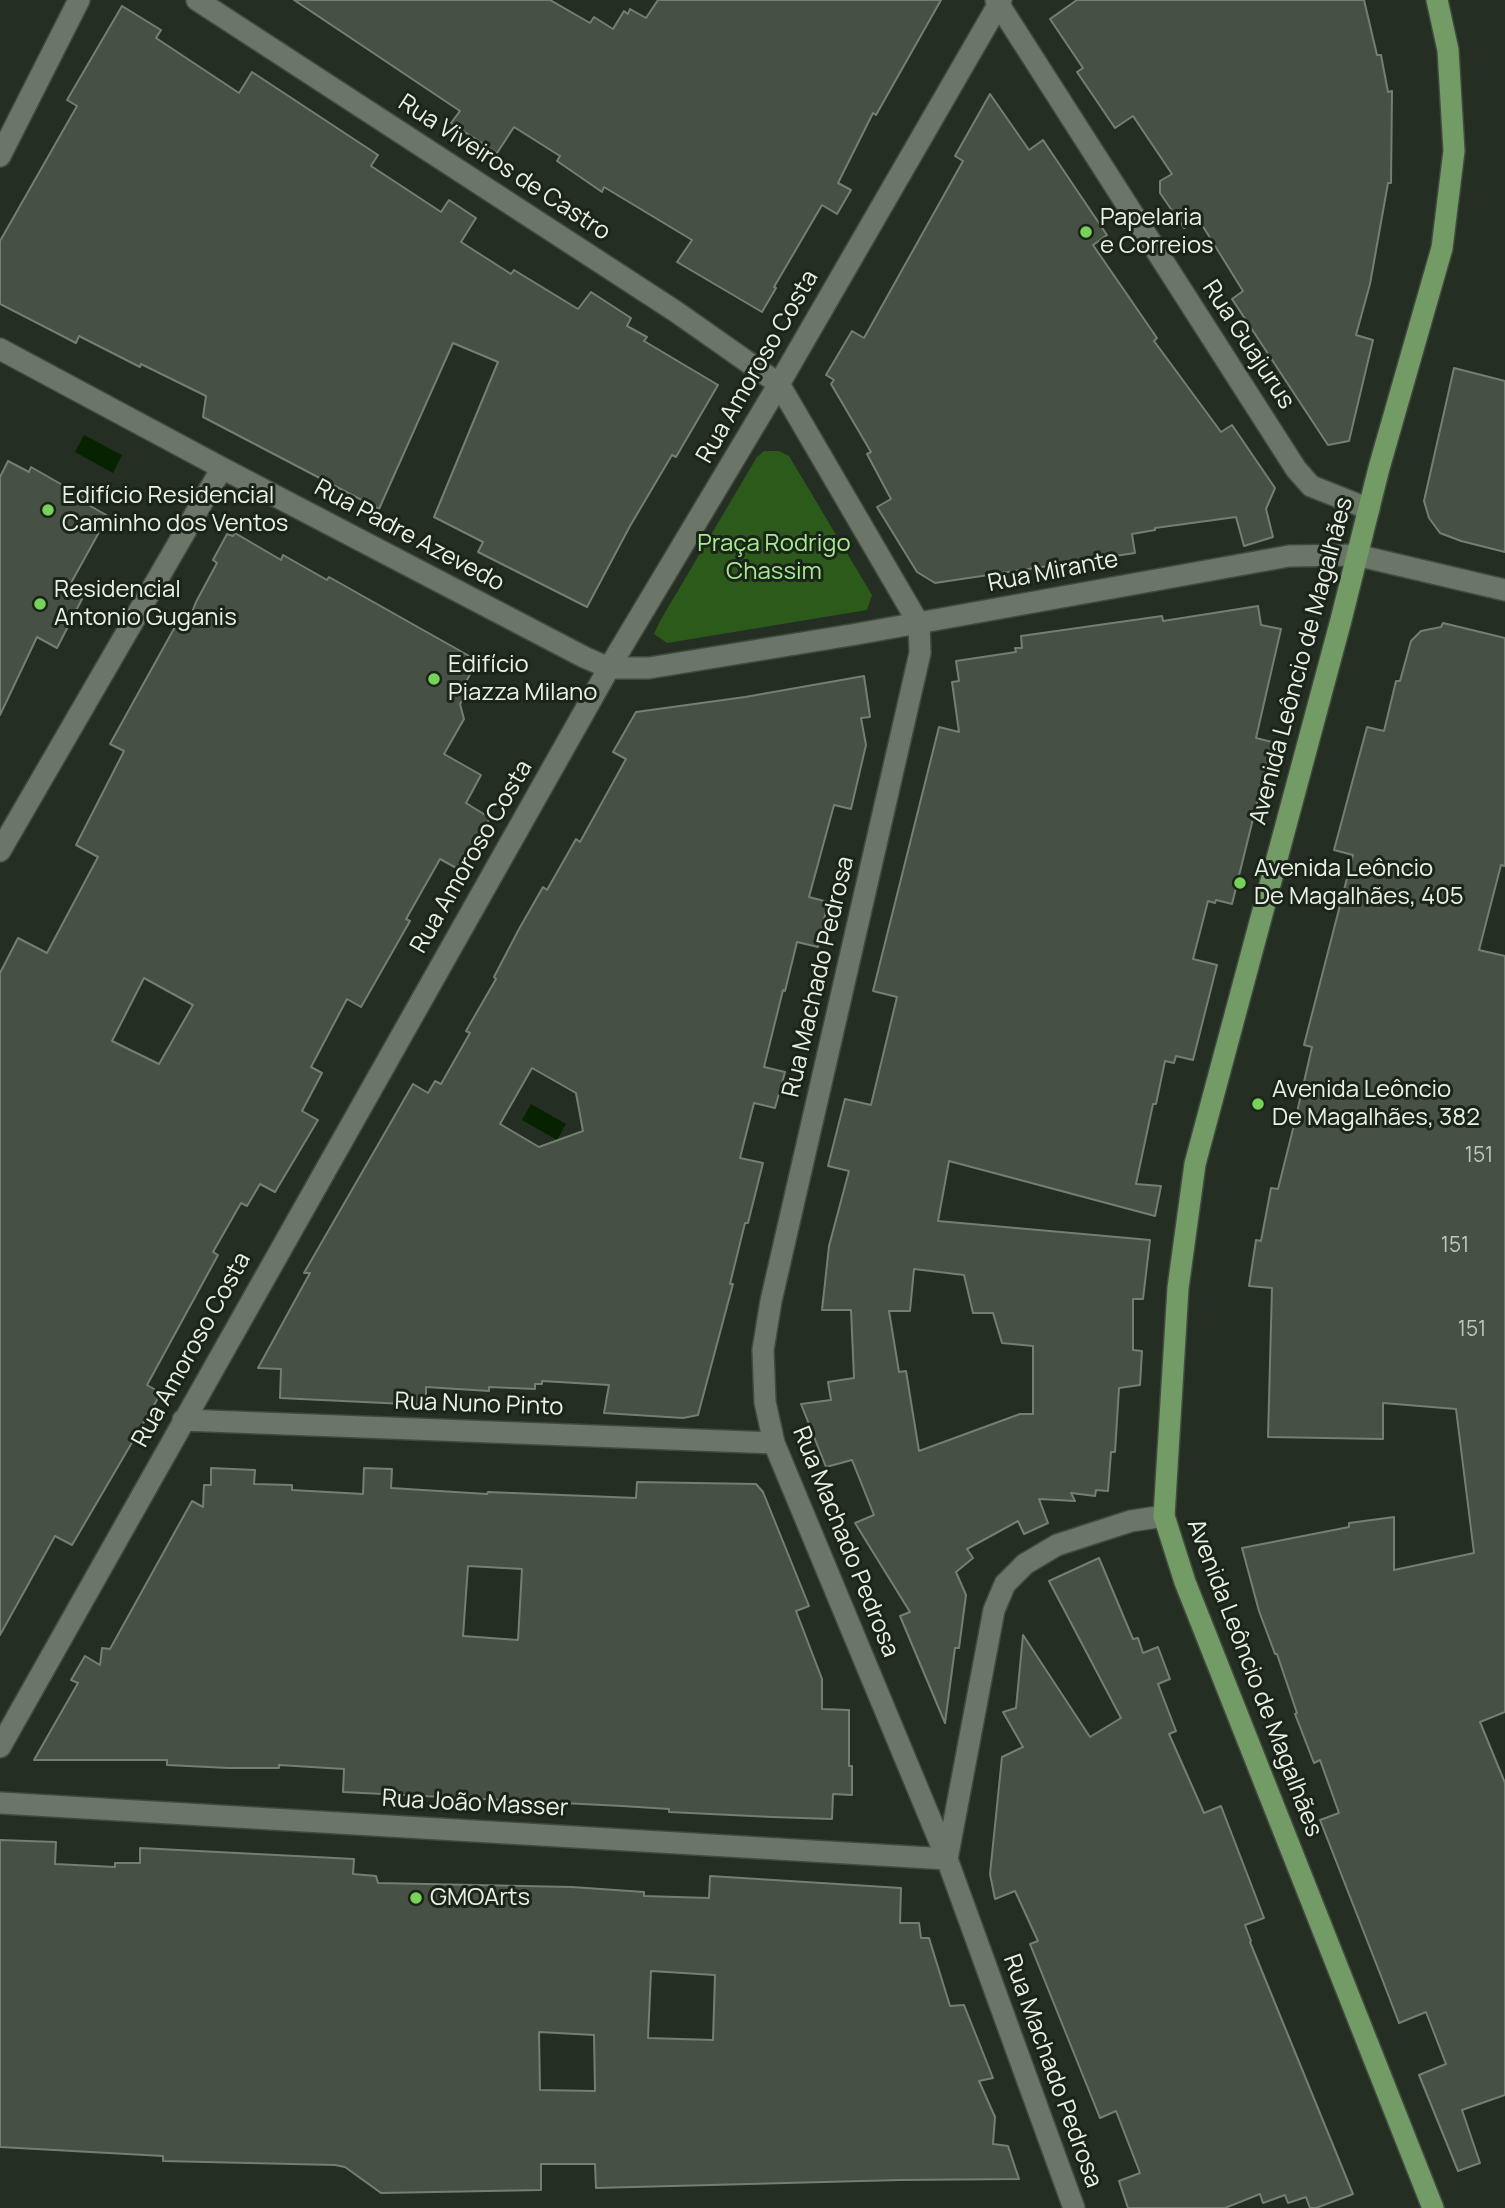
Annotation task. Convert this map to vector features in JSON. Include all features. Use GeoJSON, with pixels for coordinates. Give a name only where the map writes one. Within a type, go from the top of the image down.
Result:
{"type":"FeatureCollection","features":[{"type":"Feature","properties":{"kind":"main road","name":"Avenida Leôncio de Magalhães"},"geometry":{"type":"LineString","coordinates":[[1433,2208],[1185,1582],[1164,1516],[1178,1289],[1195,1164],[1379,468],[1442,248],[1454,151],[1448,50],[1437,0]]}},
{"type":"Feature","properties":{"kind":"street"},"geometry":{"type":"LineString","coordinates":[[0,156],[79,0]]}},
{"type":"Feature","properties":{"kind":"street","name":"Rua Viveiros de Castro"},"geometry":{"type":"LineString","coordinates":[[197,0],[675,311],[779,384]]}},
{"type":"Feature","properties":{"kind":"street","name":"Rua Amoroso Costa"},"geometry":{"type":"LineString","coordinates":[[0,1746],[610,668],[779,384],[999,1]]}},
{"type":"Feature","properties":{"kind":"street","name":"Rua Guajurus"},"geometry":{"type":"LineString","coordinates":[[999,1],[1296,469],[1311,486],[1369,509]]}},
{"type":"Feature","properties":{"kind":"street","name":"Rua Padre Azevedo"},"geometry":{"type":"LineString","coordinates":[[0,349],[222,468],[584,657],[610,668]]}},
{"type":"Feature","properties":{"kind":"street"},"geometry":{"type":"LineString","coordinates":[[779,384],[919,624]]}},
{"type":"Feature","properties":{"kind":"street"},"geometry":{"type":"LineString","coordinates":[[0,851],[222,468]]}},
{"type":"Feature","properties":{"kind":"street","name":"Rua Mirante"},"geometry":{"type":"LineString","coordinates":[[610,668],[649,668],[919,624],[1289,556],[1356,555],[1505,590]]}},
{"type":"Feature","properties":{"kind":"street","name":"Rua Machado Pedrosa"},"geometry":{"type":"LineString","coordinates":[[919,624],[920,653],[771,1301],[763,1350],[765,1402],[774,1443],[947,1859],[1074,2208]]}},
{"type":"Feature","properties":{"kind":"street","name":"Rua Nuno Pinto"},"geometry":{"type":"LineString","coordinates":[[183,1420],[774,1443]]}},
{"type":"Feature","properties":{"kind":"street"},"geometry":{"type":"LineString","coordinates":[[947,1859],[994,1610],[1005,1584],[1025,1564],[1057,1545],[1131,1521],[1164,1516]]}},
{"type":"Feature","properties":{"kind":"street","name":"Rua João Masser"},"geometry":{"type":"LineString","coordinates":[[0,1802],[947,1859]]}},
{"type":"Feature","properties":{"kind":"green space","name":"Praça Rodrigo Chassim"},"geometry":{"type":"Polygon","coordinates":[[[764,451],[779,451],[789,456],[872,595],[867,610],[667,643],[654,634],[660,621],[757,457],[764,451]]]}},
{"type":"Feature","properties":{"kind":"shaded area"},"geometry":{"type":"Polygon","coordinates":[[[84,435],[122,455],[113,473],[75,452],[84,435]]]}},
{"type":"Feature","properties":{"kind":"shaded area"},"geometry":{"type":"Polygon","coordinates":[[[531,1104],[566,1124],[557,1140],[522,1120],[531,1104]]]}},
{"type":"Feature","properties":{"kind":"building"},"geometry":{"type":"Polygon","coordinates":[[[294,0],[550,0],[590,23],[594,17],[613,29],[624,11],[628,14],[630,9],[646,18],[658,0],[941,0],[876,115],[873,113],[838,183],[851,190],[837,214],[822,205],[762,312],[677,262],[692,240],[604,187],[602,192],[557,161],[560,156],[514,127],[497,153],[451,123],[460,111],[294,0]]]}},
{"type":"Feature","properties":{"kind":"building"},"geometry":{"type":"Polygon","coordinates":[[[1077,0],[1364,0],[1377,55],[1381,55],[1388,92],[1392,91],[1391,183],[1388,183],[1370,284],[1356,335],[1373,340],[1349,441],[1328,445],[1232,299],[1243,291],[1199,220],[1184,228],[1160,193],[1160,181],[1172,174],[1133,116],[1115,128],[1077,72],[1083,68],[1050,19],[1077,0]]]}},
{"type":"Feature","properties":{"kind":"building"},"geometry":{"type":"Polygon","coordinates":[[[122,6],[161,30],[156,38],[239,93],[252,72],[378,155],[371,166],[441,212],[449,200],[476,218],[461,242],[511,274],[514,270],[578,309],[591,292],[631,318],[627,326],[647,337],[644,341],[718,385],[676,457],[672,455],[630,526],[587,607],[478,552],[483,542],[434,517],[498,362],[453,343],[379,509],[203,417],[206,396],[79,336],[76,343],[0,304],[0,241],[77,106],[67,100],[122,6]]]}},
{"type":"Feature","properties":{"kind":"building"},"geometry":{"type":"Polygon","coordinates":[[[990,94],[1029,150],[1043,140],[1107,235],[1093,245],[1157,338],[1154,341],[1221,432],[1232,425],[1275,488],[1266,509],[1273,537],[1244,546],[1236,517],[1155,528],[1132,534],[1135,553],[935,583],[917,572],[877,507],[891,499],[867,454],[871,452],[831,384],[834,380],[826,375],[852,331],[864,338],[963,161],[955,156],[990,94]]]}},
{"type":"Feature","properties":{"kind":"building"},"geometry":{"type":"Polygon","coordinates":[[[1454,368],[1505,381],[1505,552],[1440,533],[1429,518],[1424,501],[1454,368]]]}},
{"type":"Feature","properties":{"kind":"building"},"geometry":{"type":"Polygon","coordinates":[[[8,461],[29,472],[31,467],[87,499],[85,503],[108,516],[66,592],[82,599],[57,648],[37,637],[0,715],[0,477],[8,461]]]}},
{"type":"Feature","properties":{"kind":"building"},"geometry":{"type":"Polygon","coordinates":[[[235,533],[281,560],[283,555],[327,580],[329,577],[471,657],[464,669],[471,672],[464,686],[469,689],[460,704],[464,719],[444,754],[481,775],[466,803],[490,818],[460,870],[440,859],[406,919],[410,921],[361,1007],[347,999],[311,1067],[322,1073],[302,1111],[318,1120],[275,1192],[260,1184],[247,1206],[241,1203],[213,1252],[218,1255],[147,1385],[161,1393],[72,1545],[55,1536],[0,1635],[0,973],[18,938],[47,953],[98,857],[76,845],[124,751],[110,744],[176,625],[185,630],[196,602],[217,563],[213,560],[227,534],[233,536],[235,533]],[[144,978],[112,1041],[159,1064],[193,1005],[144,978]]]}},
{"type":"Feature","properties":{"kind":"building"},"geometry":{"type":"Polygon","coordinates":[[[1258,606],[1261,625],[1281,629],[1256,738],[1272,742],[1232,904],[1208,901],[1193,959],[1217,965],[1193,1060],[1176,1056],[1174,1063],[1165,1061],[1156,1104],[1153,1104],[1136,1184],[1161,1186],[1155,1216],[949,1161],[938,1221],[1150,1240],[1143,1299],[1133,1299],[1133,1350],[1142,1351],[1140,1385],[1119,1388],[1115,1452],[1111,1452],[1108,1491],[1096,1490],[1095,1496],[1071,1493],[1075,1501],[1039,1499],[1048,1523],[1024,1534],[1018,1521],[967,1549],[973,1558],[956,1572],[966,1595],[959,1648],[955,1648],[945,1723],[900,1616],[910,1612],[855,1523],[874,1515],[852,1460],[826,1467],[801,1404],[831,1400],[828,1382],[854,1378],[851,1310],[822,1310],[829,1246],[849,1171],[828,1166],[845,1099],[871,1105],[897,997],[873,991],[939,727],[959,732],[952,682],[959,681],[956,661],[1016,652],[1015,648],[1022,648],[1021,636],[1162,616],[1163,621],[1258,606]],[[914,1269],[910,1311],[889,1311],[899,1372],[906,1371],[919,1451],[1020,1414],[1033,1414],[1033,1346],[1002,1343],[993,1313],[973,1313],[964,1275],[914,1269]]]}},
{"type":"Feature","properties":{"kind":"building"},"geometry":{"type":"Polygon","coordinates":[[[1443,623],[1505,638],[1505,866],[1501,865],[1479,950],[1505,956],[1505,1712],[1480,1722],[1505,1783],[1505,2095],[1462,2110],[1480,2163],[1458,2171],[1419,2075],[1446,2064],[1426,2012],[1399,2023],[1320,1820],[1339,1813],[1320,1760],[1314,1763],[1295,1714],[1297,1713],[1277,1654],[1259,1611],[1242,1548],[1349,1527],[1349,1523],[1394,1517],[1394,1570],[1474,1553],[1456,1409],[1383,1403],[1383,1439],[1268,1437],[1272,1288],[1249,1286],[1256,1240],[1261,1241],[1271,1188],[1278,1189],[1295,1121],[1312,1047],[1304,1045],[1353,855],[1334,850],[1367,727],[1384,731],[1396,681],[1400,681],[1411,641],[1421,631],[1441,627],[1443,623]]]}},
{"type":"Feature","properties":{"kind":"building"},"geometry":{"type":"Polygon","coordinates":[[[864,676],[870,717],[861,718],[866,745],[851,809],[834,805],[809,897],[828,902],[818,947],[797,942],[764,1067],[785,1072],[775,1108],[754,1103],[740,1158],[763,1163],[748,1223],[745,1223],[730,1284],[733,1284],[698,1415],[683,1418],[604,1413],[609,1385],[542,1381],[542,1384],[535,1384],[535,1389],[489,1387],[489,1391],[426,1387],[426,1405],[280,1398],[281,1369],[258,1368],[310,1273],[304,1273],[413,1084],[428,1093],[435,1081],[441,1084],[470,1033],[466,1031],[496,979],[494,977],[519,929],[543,887],[547,890],[576,839],[580,842],[626,759],[613,752],[636,712],[745,697],[864,676]],[[532,1068],[500,1124],[539,1147],[583,1131],[576,1093],[532,1068]]]}},
{"type":"Feature","properties":{"kind":"building"},"geometry":{"type":"Polygon","coordinates":[[[211,1468],[255,1470],[254,1484],[292,1485],[292,1490],[363,1494],[364,1468],[392,1469],[391,1488],[487,1494],[636,1498],[637,1482],[756,1484],[763,1492],[809,1606],[796,1611],[822,1679],[822,1709],[849,1710],[852,1795],[833,1794],[832,1819],[772,1817],[669,1812],[669,1809],[622,1806],[343,1792],[344,1769],[279,1765],[279,1768],[229,1768],[167,1765],[167,1760],[34,1760],[78,1683],[71,1680],[85,1656],[100,1665],[102,1648],[110,1649],[192,1501],[203,1507],[204,1485],[211,1485],[211,1468]],[[468,1566],[463,1636],[518,1640],[522,1569],[468,1566]]]}},
{"type":"Feature","properties":{"kind":"building"},"geometry":{"type":"Polygon","coordinates":[[[1099,1558],[1133,1639],[1138,1638],[1143,1653],[1158,1647],[1170,1679],[1158,1684],[1176,1731],[1169,1734],[1204,1813],[1221,1806],[1264,1918],[1245,1925],[1250,1942],[1353,2194],[1316,2208],[1310,2208],[1306,2197],[1288,2203],[1285,2195],[1263,2203],[1260,2194],[1225,2208],[1128,2208],[1119,2181],[1140,2173],[1116,2111],[1100,2118],[1030,1944],[1038,1941],[1015,1891],[995,1899],[990,1874],[1002,1757],[1023,1747],[1003,1712],[1016,1708],[1023,1635],[1090,1737],[1121,1718],[1049,1581],[1099,1558]]]}},
{"type":"Feature","properties":{"kind":"building"},"geometry":{"type":"Polygon","coordinates":[[[0,1840],[56,1842],[55,1864],[115,1867],[115,1863],[140,1863],[140,1848],[354,1859],[353,1874],[376,1876],[378,1883],[572,1887],[644,1892],[644,1896],[709,1898],[710,1876],[901,1888],[900,1923],[919,1923],[921,1938],[929,1938],[950,2006],[964,2005],[993,2078],[979,2081],[995,2117],[993,2144],[1008,2146],[1019,2179],[596,2188],[595,2164],[541,2164],[541,2190],[381,2193],[345,2167],[335,2165],[163,2161],[163,2156],[0,2147],[0,1840]],[[651,1971],[648,2038],[713,2040],[715,1975],[651,1971]],[[539,2032],[540,2090],[595,2091],[594,2035],[539,2032]]]}},
{"type":"Feature","properties":{"kind":"place","name":"Papelaria e Correios"},"geometry":{"type":"Point","coordinates":[1086,232]}},
{"type":"Feature","properties":{"kind":"place","name":"Edifício Residencial Caminho dos Ventos"},"geometry":{"type":"Point","coordinates":[48,510]}},
{"type":"Feature","properties":{"kind":"place","name":"Residencial Antonio Guganis"},"geometry":{"type":"Point","coordinates":[40,604]}},
{"type":"Feature","properties":{"kind":"place","name":"Edifício Piazza Milano"},"geometry":{"type":"Point","coordinates":[434,679]}},
{"type":"Feature","properties":{"kind":"place","name":"Avenida Leôncio De Magalhães, 405"},"geometry":{"type":"Point","coordinates":[1240,883]}},
{"type":"Feature","properties":{"kind":"place","name":"Avenida Leôncio De Magalhães, 382"},"geometry":{"type":"Point","coordinates":[1258,1104]}},
{"type":"Feature","properties":{"kind":"place","name":"GMOArts"},"geometry":{"type":"Point","coordinates":[416,1898]}}]}
